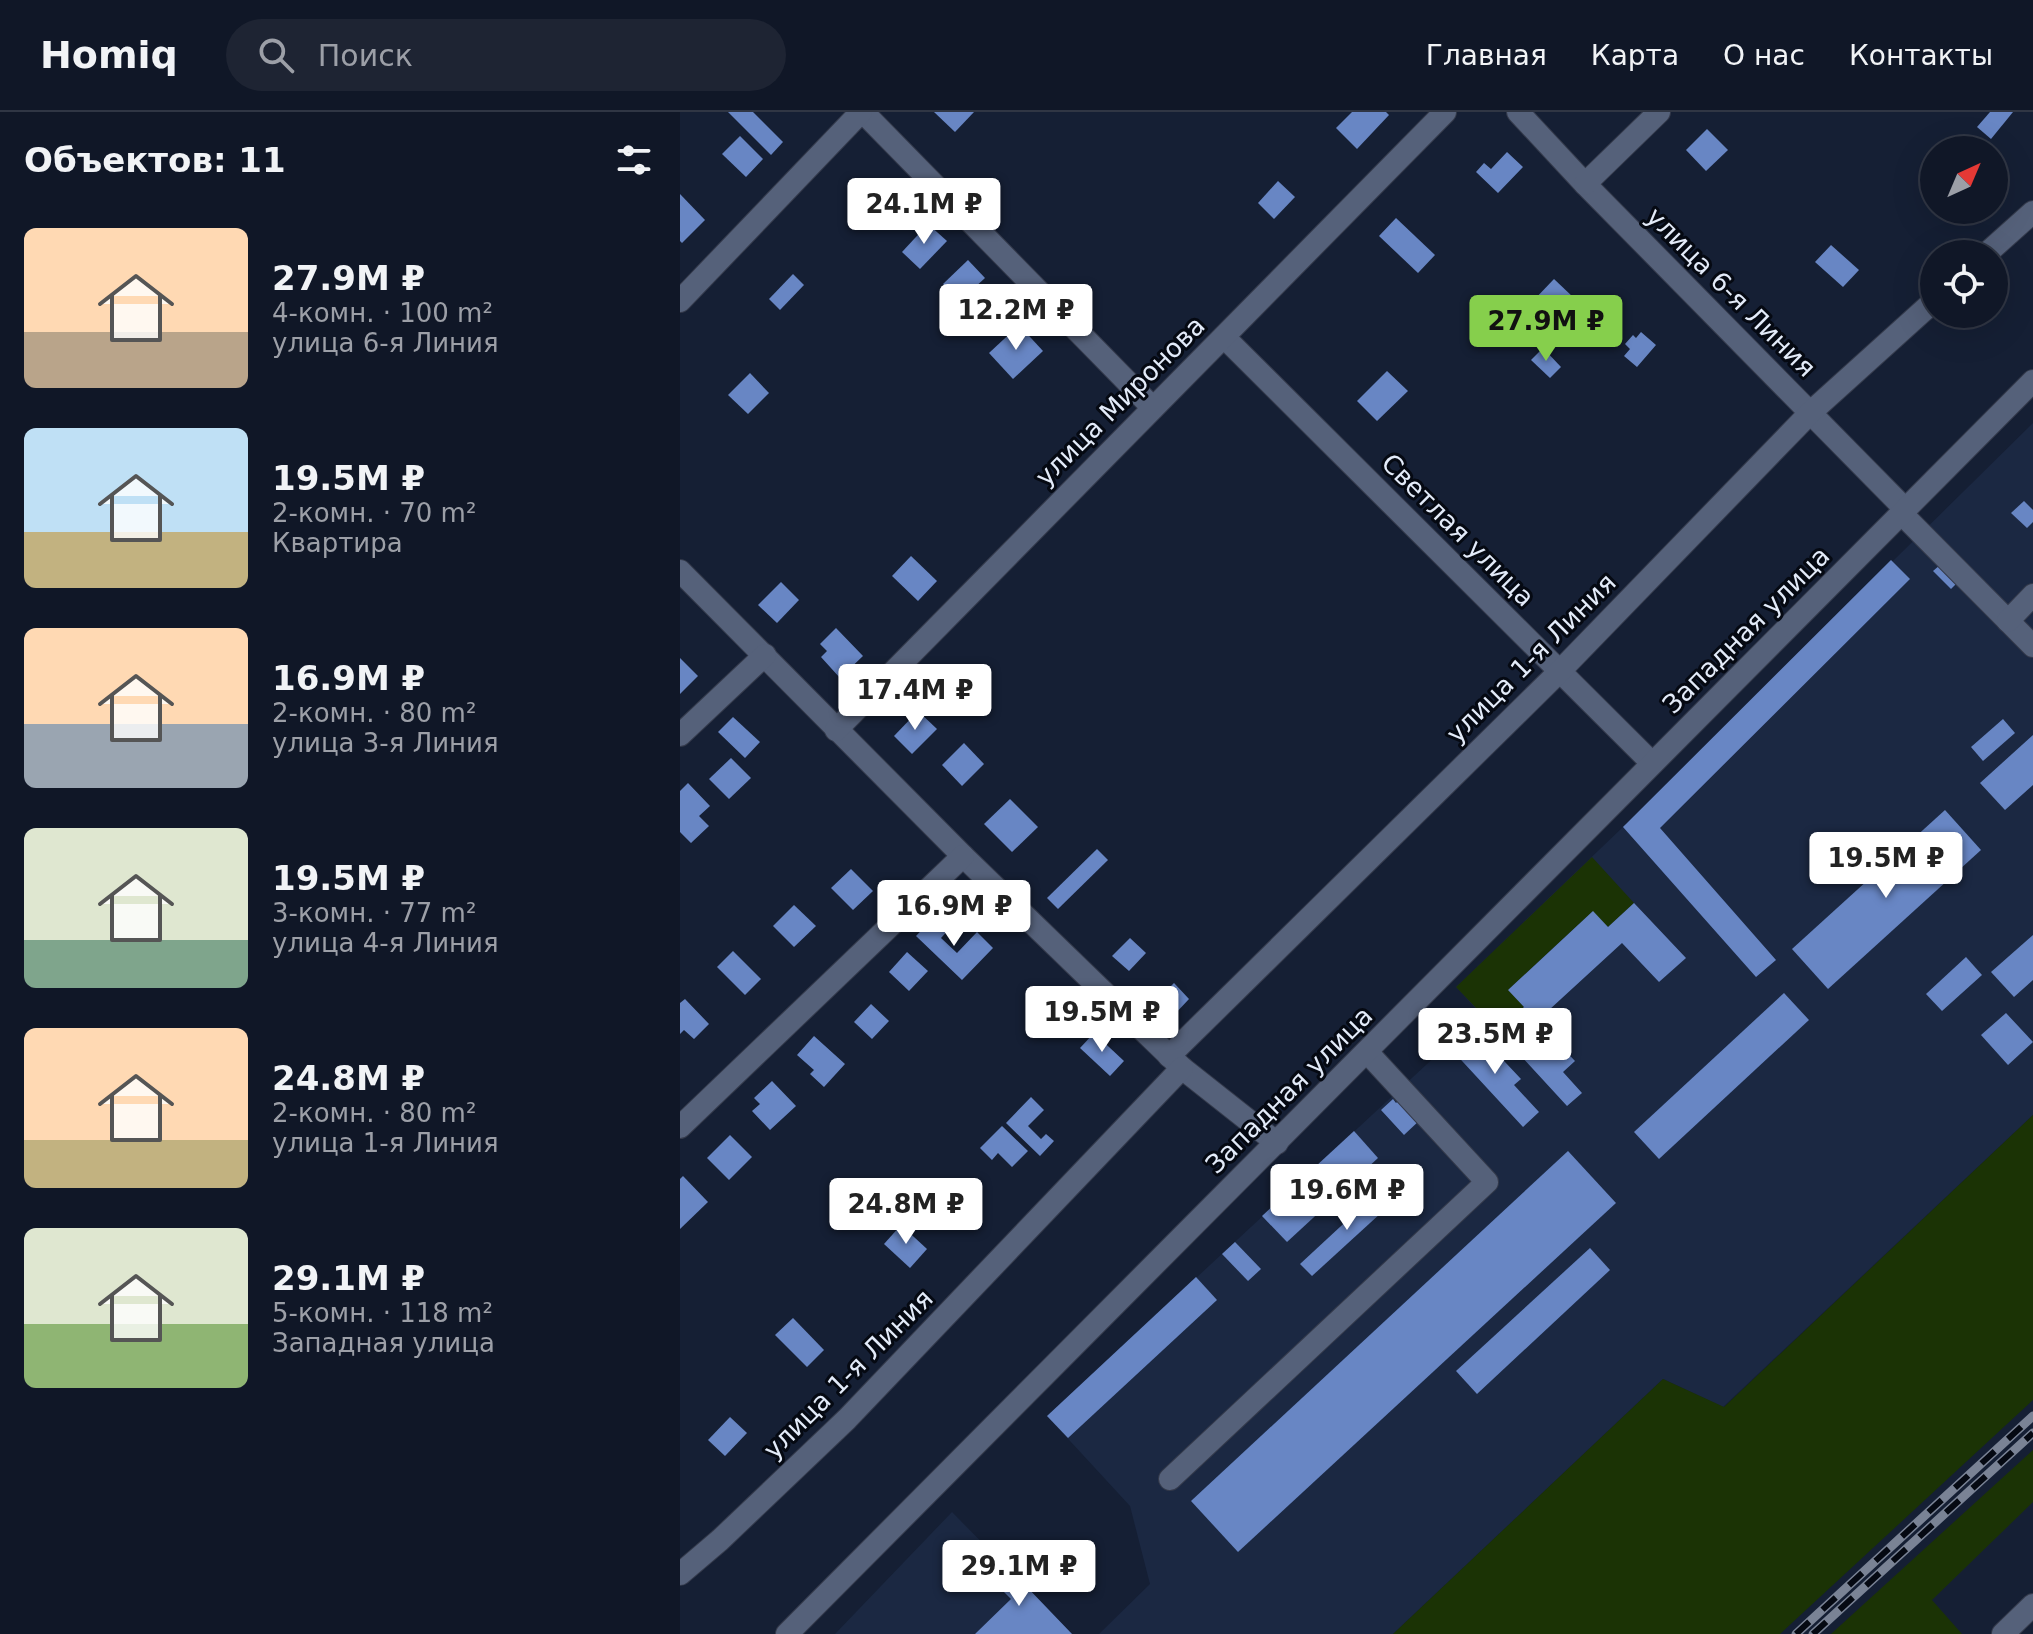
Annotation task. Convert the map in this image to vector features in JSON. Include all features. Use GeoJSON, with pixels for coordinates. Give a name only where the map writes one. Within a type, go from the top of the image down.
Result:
{"type":"FeatureCollection","features":[{"type":"Feature","properties":{"kind":"street"},"geometry":{"type":"LineString","coordinates":[[680,301],[862,112],[1153,408]]}},
{"type":"Feature","properties":{"kind":"street","name":"улица Миронова"},"geometry":{"type":"LineString","coordinates":[[836,730],[1445,112]]}},
{"type":"Feature","properties":{"kind":"street","name":"улица 6-я Линия"},"geometry":{"type":"LineString","coordinates":[[1518,112],[1811,412],[2033,646]]}},
{"type":"Feature","properties":{"kind":"street"},"geometry":{"type":"LineString","coordinates":[[1585,184],[1659,112]]}},
{"type":"Feature","properties":{"kind":"street"},"geometry":{"type":"LineString","coordinates":[[2002,240],[2033,212]]}},
{"type":"Feature","properties":{"kind":"street","name":"улица 1-я Линия"},"geometry":{"type":"LineString","coordinates":[[680,1574],[847,1419],[1176,1062],[1811,412],[1920,314]]}},
{"type":"Feature","properties":{"kind":"street","name":"Светлая улица"},"geometry":{"type":"LineString","coordinates":[[1224,337],[1652,763]]}},
{"type":"Feature","properties":{"kind":"street","name":"Западная улица"},"geometry":{"type":"LineString","coordinates":[[787,1634],[2033,381]]}},
{"type":"Feature","properties":{"kind":"street"},"geometry":{"type":"LineString","coordinates":[[680,571],[963,856],[1176,1062],[1277,1143]]}},
{"type":"Feature","properties":{"kind":"street"},"geometry":{"type":"LineString","coordinates":[[2008,621],[2033,595]]}},
{"type":"Feature","properties":{"kind":"street"},"geometry":{"type":"LineString","coordinates":[[680,735],[765,655]]}},
{"type":"Feature","properties":{"kind":"street"},"geometry":{"type":"LineString","coordinates":[[680,1127],[963,856]]}},
{"type":"Feature","properties":{"kind":"street"},"geometry":{"type":"LineString","coordinates":[[1170,1479],[1487,1182],[1367,1052]]}},
{"type":"Feature","properties":{"kind":"street"},"geometry":{"type":"LineString","coordinates":[[2003,1634],[2033,1605]]}},
{"type":"Feature","properties":{"kind":"shaded area"},"geometry":{"type":"Polygon","coordinates":[[[2033,423],[2033,1115],[1723,1407],[1663,1379],[1393,1634],[1099,1634],[1150,1584],[1130,1506],[1047,1416],[1481,1014],[1456,987],[2033,423]]]}},
{"type":"Feature","properties":{"kind":"shaded area"},"geometry":{"type":"Polygon","coordinates":[[[952,1512],[1072,1634],[835,1634],[952,1512]]]}},
{"type":"Feature","properties":{"kind":"green space"},"geometry":{"type":"Polygon","coordinates":[[[1592,857],[1634,903],[1608,927],[1592,912],[1509,989],[1524,1007],[1498,1031],[1456,987],[1592,857]]]}},
{"type":"Feature","properties":{"kind":"green space"},"geometry":{"type":"Polygon","coordinates":[[[2033,1115],[2033,1400],[1780,1634],[1393,1634],[1663,1379],[1724,1407],[2033,1115]]]}},
{"type":"Feature","properties":{"kind":"green space"},"geometry":{"type":"Polygon","coordinates":[[[2033,1450],[2033,1502],[1932,1600],[1962,1634],[1831,1634],[2033,1450]]]}},
{"type":"Feature","properties":{"kind":"building"},"geometry":{"type":"Polygon","coordinates":[[[728,112],[753,112],[783,142],[771,155],[728,112]]]}},
{"type":"Feature","properties":{"kind":"building"},"geometry":{"type":"Polygon","coordinates":[[[934,112],[974,112],[955,132],[934,112]]]}},
{"type":"Feature","properties":{"kind":"building"},"geometry":{"type":"Polygon","coordinates":[[[1352,112],[1386,112],[1389,115],[1357,149],[1336,128],[1352,112]]]}},
{"type":"Feature","properties":{"kind":"building"},"geometry":{"type":"Polygon","coordinates":[[[1990,112],[2013,112],[1993,136],[1988,136],[1977,127],[1990,112]]]}},
{"type":"Feature","properties":{"kind":"building"},"geometry":{"type":"Polygon","coordinates":[[[1707,129],[1728,150],[1706,171],[1686,150],[1707,129]]]}},
{"type":"Feature","properties":{"kind":"building"},"geometry":{"type":"Polygon","coordinates":[[[740,136],[763,159],[746,177],[722,154],[740,136]]]}},
{"type":"Feature","properties":{"kind":"building"},"geometry":{"type":"Polygon","coordinates":[[[1507,152],[1523,167],[1498,193],[1476,172],[1484,163],[1491,169],[1507,152]]]}},
{"type":"Feature","properties":{"kind":"building"},"geometry":{"type":"Polygon","coordinates":[[[1278,181],[1295,197],[1274,219],[1258,203],[1278,181]]]}},
{"type":"Feature","properties":{"kind":"building"},"geometry":{"type":"Polygon","coordinates":[[[680,194],[705,220],[682,243],[680,241],[680,194]]]}},
{"type":"Feature","properties":{"kind":"building"},"geometry":{"type":"Polygon","coordinates":[[[1396,218],[1435,255],[1418,273],[1379,236],[1396,218]]]}},
{"type":"Feature","properties":{"kind":"building"},"geometry":{"type":"Polygon","coordinates":[[[928,224],[947,241],[920,269],[902,252],[928,224]]]}},
{"type":"Feature","properties":{"kind":"building"},"geometry":{"type":"Polygon","coordinates":[[[1831,245],[1859,270],[1843,287],[1815,262],[1831,245]]]}},
{"type":"Feature","properties":{"kind":"building"},"geometry":{"type":"Polygon","coordinates":[[[968,260],[985,278],[960,301],[943,284],[968,260]]]}},
{"type":"Feature","properties":{"kind":"building"},"geometry":{"type":"Polygon","coordinates":[[[793,274],[804,285],[780,310],[769,299],[793,274]]]}},
{"type":"Feature","properties":{"kind":"building"},"geometry":{"type":"Polygon","coordinates":[[[1554,279],[1574,298],[1552,321],[1532,302],[1554,279]]]}},
{"type":"Feature","properties":{"kind":"building"},"geometry":{"type":"Polygon","coordinates":[[[1019,325],[1043,351],[1013,379],[989,353],[1019,325]]]}},
{"type":"Feature","properties":{"kind":"building"},"geometry":{"type":"Polygon","coordinates":[[[1641,332],[1656,345],[1637,367],[1624,356],[1630,349],[1625,344],[1641,332]]]}},
{"type":"Feature","properties":{"kind":"building"},"geometry":{"type":"Polygon","coordinates":[[[1543,348],[1561,367],[1550,378],[1531,360],[1543,348]]]}},
{"type":"Feature","properties":{"kind":"building"},"geometry":{"type":"Polygon","coordinates":[[[1387,371],[1408,391],[1377,421],[1357,401],[1387,371]]]}},
{"type":"Feature","properties":{"kind":"building"},"geometry":{"type":"Polygon","coordinates":[[[750,373],[769,393],[748,414],[728,395],[750,373]]]}},
{"type":"Feature","properties":{"kind":"building"},"geometry":{"type":"Polygon","coordinates":[[[2024,501],[2033,510],[2033,522],[2027,528],[2011,513],[2024,501]]]}},
{"type":"Feature","properties":{"kind":"building"},"geometry":{"type":"Polygon","coordinates":[[[911,556],[937,581],[918,601],[892,576],[911,556]]]}},
{"type":"Feature","properties":{"kind":"building"},"geometry":{"type":"Polygon","coordinates":[[[1891,560],[1910,579],[1660,828],[1776,960],[1756,977],[1623,827],[1891,560]]]}},
{"type":"Feature","properties":{"kind":"building"},"geometry":{"type":"Polygon","coordinates":[[[1940,565],[1970,570],[1951,589],[1933,571],[1940,565]]]}},
{"type":"Feature","properties":{"kind":"building"},"geometry":{"type":"Polygon","coordinates":[[[781,582],[799,600],[777,623],[758,605],[781,582]]]}},
{"type":"Feature","properties":{"kind":"building"},"geometry":{"type":"Polygon","coordinates":[[[836,628],[863,656],[840,678],[821,657],[827,651],[820,644],[836,628]]]}},
{"type":"Feature","properties":{"kind":"building"},"geometry":{"type":"Polygon","coordinates":[[[680,658],[698,676],[680,694],[680,658]]]}},
{"type":"Feature","properties":{"kind":"building"},"geometry":{"type":"Polygon","coordinates":[[[918,711],[937,729],[912,754],[894,736],[918,711]]]}},
{"type":"Feature","properties":{"kind":"building"},"geometry":{"type":"Polygon","coordinates":[[[733,717],[760,742],[745,758],[718,732],[733,717]]]}},
{"type":"Feature","properties":{"kind":"building"},"geometry":{"type":"Polygon","coordinates":[[[2003,719],[2015,733],[1983,761],[1971,747],[2003,719]]]}},
{"type":"Feature","properties":{"kind":"building"},"geometry":{"type":"Polygon","coordinates":[[[2033,735],[2033,785],[2005,810],[1980,783],[2033,735]]]}},
{"type":"Feature","properties":{"kind":"building"},"geometry":{"type":"Polygon","coordinates":[[[964,743],[984,764],[962,786],[942,765],[964,743]]]}},
{"type":"Feature","properties":{"kind":"building"},"geometry":{"type":"Polygon","coordinates":[[[731,758],[751,778],[729,799],[709,779],[731,758]]]}},
{"type":"Feature","properties":{"kind":"building"},"geometry":{"type":"Polygon","coordinates":[[[688,783],[710,806],[699,816],[709,826],[691,843],[680,832],[680,791],[688,783]]]}},
{"type":"Feature","properties":{"kind":"building"},"geometry":{"type":"Polygon","coordinates":[[[1010,799],[1038,827],[1012,852],[984,824],[1010,799]]]}},
{"type":"Feature","properties":{"kind":"building"},"geometry":{"type":"Polygon","coordinates":[[[1945,810],[1981,850],[1828,989],[1792,949],[1945,810]]]}},
{"type":"Feature","properties":{"kind":"building"},"geometry":{"type":"Polygon","coordinates":[[[1097,849],[1108,860],[1058,909],[1047,898],[1097,849]]]}},
{"type":"Feature","properties":{"kind":"building"},"geometry":{"type":"Polygon","coordinates":[[[851,869],[873,891],[853,910],[831,888],[851,869]]]}},
{"type":"Feature","properties":{"kind":"building"},"geometry":{"type":"Polygon","coordinates":[[[1634,903],[1686,958],[1659,982],[1622,943],[1537,1021],[1575,1061],[1563,1072],[1582,1093],[1567,1106],[1498,1031],[1524,1007],[1508,990],[1593,911],[1608,927],[1634,903]]]}},
{"type":"Feature","properties":{"kind":"building"},"geometry":{"type":"Polygon","coordinates":[[[794,905],[816,926],[794,947],[773,926],[794,905]]]}},
{"type":"Feature","properties":{"kind":"building"},"geometry":{"type":"Polygon","coordinates":[[[937,914],[951,927],[941,938],[957,953],[977,932],[993,948],[962,980],[916,936],[937,914]]]}},
{"type":"Feature","properties":{"kind":"building"},"geometry":{"type":"Polygon","coordinates":[[[2033,935],[2033,980],[2014,997],[1991,972],[2033,935]]]}},
{"type":"Feature","properties":{"kind":"building"},"geometry":{"type":"Polygon","coordinates":[[[1130,938],[1146,953],[1129,971],[1112,956],[1130,938]]]}},
{"type":"Feature","properties":{"kind":"building"},"geometry":{"type":"Polygon","coordinates":[[[733,951],[761,979],[745,995],[717,967],[733,951]]]}},
{"type":"Feature","properties":{"kind":"building"},"geometry":{"type":"Polygon","coordinates":[[[907,952],[928,971],[909,991],[889,972],[907,952]]]}},
{"type":"Feature","properties":{"kind":"building"},"geometry":{"type":"Polygon","coordinates":[[[1966,957],[1982,975],[1942,1011],[1926,994],[1966,957]]]}},
{"type":"Feature","properties":{"kind":"building"},"geometry":{"type":"Polygon","coordinates":[[[1174,983],[1189,999],[1173,1016],[1157,1000],[1174,983]]]}},
{"type":"Feature","properties":{"kind":"building"},"geometry":{"type":"Polygon","coordinates":[[[1784,993],[1809,1020],[1659,1159],[1634,1132],[1784,993]]]}},
{"type":"Feature","properties":{"kind":"building"},"geometry":{"type":"Polygon","coordinates":[[[685,999],[709,1024],[694,1039],[684,1030],[680,1034],[680,1003],[685,999]]]}},
{"type":"Feature","properties":{"kind":"building"},"geometry":{"type":"Polygon","coordinates":[[[871,1004],[889,1021],[872,1039],[854,1022],[871,1004]]]}},
{"type":"Feature","properties":{"kind":"building"},"geometry":{"type":"Polygon","coordinates":[[[2006,1013],[2033,1042],[2008,1065],[1981,1035],[2006,1013]]]}},
{"type":"Feature","properties":{"kind":"building"},"geometry":{"type":"Polygon","coordinates":[[[1473,1028],[1521,1079],[1514,1085],[1539,1112],[1523,1127],[1451,1049],[1473,1028]]]}},
{"type":"Feature","properties":{"kind":"building"},"geometry":{"type":"Polygon","coordinates":[[[1094,1033],[1124,1061],[1110,1076],[1080,1048],[1094,1033]]]}},
{"type":"Feature","properties":{"kind":"building"},"geometry":{"type":"Polygon","coordinates":[[[814,1036],[845,1064],[824,1087],[810,1074],[814,1070],[797,1055],[814,1036]]]}},
{"type":"Feature","properties":{"kind":"building"},"geometry":{"type":"Polygon","coordinates":[[[772,1081],[796,1106],[770,1130],[752,1111],[760,1104],[754,1098],[772,1081]]]}},
{"type":"Feature","properties":{"kind":"building"},"geometry":{"type":"Polygon","coordinates":[[[1031,1097],[1044,1110],[1028,1126],[1041,1139],[1046,1134],[1054,1141],[1040,1156],[1006,1123],[1031,1097]]]}},
{"type":"Feature","properties":{"kind":"building"},"geometry":{"type":"Polygon","coordinates":[[[1401,1098],[1421,1119],[1404,1135],[1381,1110],[1393,1099],[1396,1103],[1401,1098]]]}},
{"type":"Feature","properties":{"kind":"building"},"geometry":{"type":"Polygon","coordinates":[[[1002,1126],[1028,1151],[1012,1167],[998,1153],[992,1160],[980,1148],[1002,1126]]]}},
{"type":"Feature","properties":{"kind":"building"},"geometry":{"type":"Polygon","coordinates":[[[1354,1131],[1378,1158],[1287,1242],[1262,1216],[1354,1131]]]}},
{"type":"Feature","properties":{"kind":"building"},"geometry":{"type":"Polygon","coordinates":[[[730,1135],[752,1157],[729,1180],[707,1158],[730,1135]]]}},
{"type":"Feature","properties":{"kind":"building"},"geometry":{"type":"Polygon","coordinates":[[[1568,1151],[1616,1203],[1238,1552],[1191,1501],[1568,1151]]]}},
{"type":"Feature","properties":{"kind":"building"},"geometry":{"type":"Polygon","coordinates":[[[683,1176],[708,1202],[680,1229],[680,1179],[683,1176]]]}},
{"type":"Feature","properties":{"kind":"building"},"geometry":{"type":"Polygon","coordinates":[[[944,1183],[970,1207],[953,1225],[940,1213],[932,1221],[920,1209],[944,1183]]]}},
{"type":"Feature","properties":{"kind":"building"},"geometry":{"type":"Polygon","coordinates":[[[1381,1189],[1393,1202],[1312,1276],[1300,1264],[1381,1189]]]}},
{"type":"Feature","properties":{"kind":"building"},"geometry":{"type":"Polygon","coordinates":[[[901,1225],[927,1249],[910,1268],[884,1244],[901,1225]]]}},
{"type":"Feature","properties":{"kind":"building"},"geometry":{"type":"Polygon","coordinates":[[[1235,1242],[1261,1269],[1248,1281],[1222,1254],[1235,1242]]]}},
{"type":"Feature","properties":{"kind":"building"},"geometry":{"type":"Polygon","coordinates":[[[1590,1248],[1610,1270],[1477,1394],[1456,1371],[1590,1248]]]}},
{"type":"Feature","properties":{"kind":"building"},"geometry":{"type":"Polygon","coordinates":[[[1196,1277],[1217,1300],[1068,1438],[1047,1416],[1196,1277]]]}},
{"type":"Feature","properties":{"kind":"building"},"geometry":{"type":"Polygon","coordinates":[[[793,1318],[824,1350],[807,1367],[775,1335],[793,1318]]]}},
{"type":"Feature","properties":{"kind":"building"},"geometry":{"type":"Polygon","coordinates":[[[730,1417],[747,1433],[725,1456],[708,1440],[730,1417]]]}},
{"type":"Feature","properties":{"kind":"building"},"geometry":{"type":"Polygon","coordinates":[[[998,1558],[1072,1634],[975,1634],[1011,1599],[984,1572],[998,1558]]]}},
{"type":"Feature","properties":{"kind":"railway"},"geometry":{"type":"LineString","coordinates":[[1796,1634],[2033,1416]]}},
{"type":"Feature","properties":{"kind":"railway"},"geometry":{"type":"LineString","coordinates":[[1813,1634],[2033,1433]]}}]}
